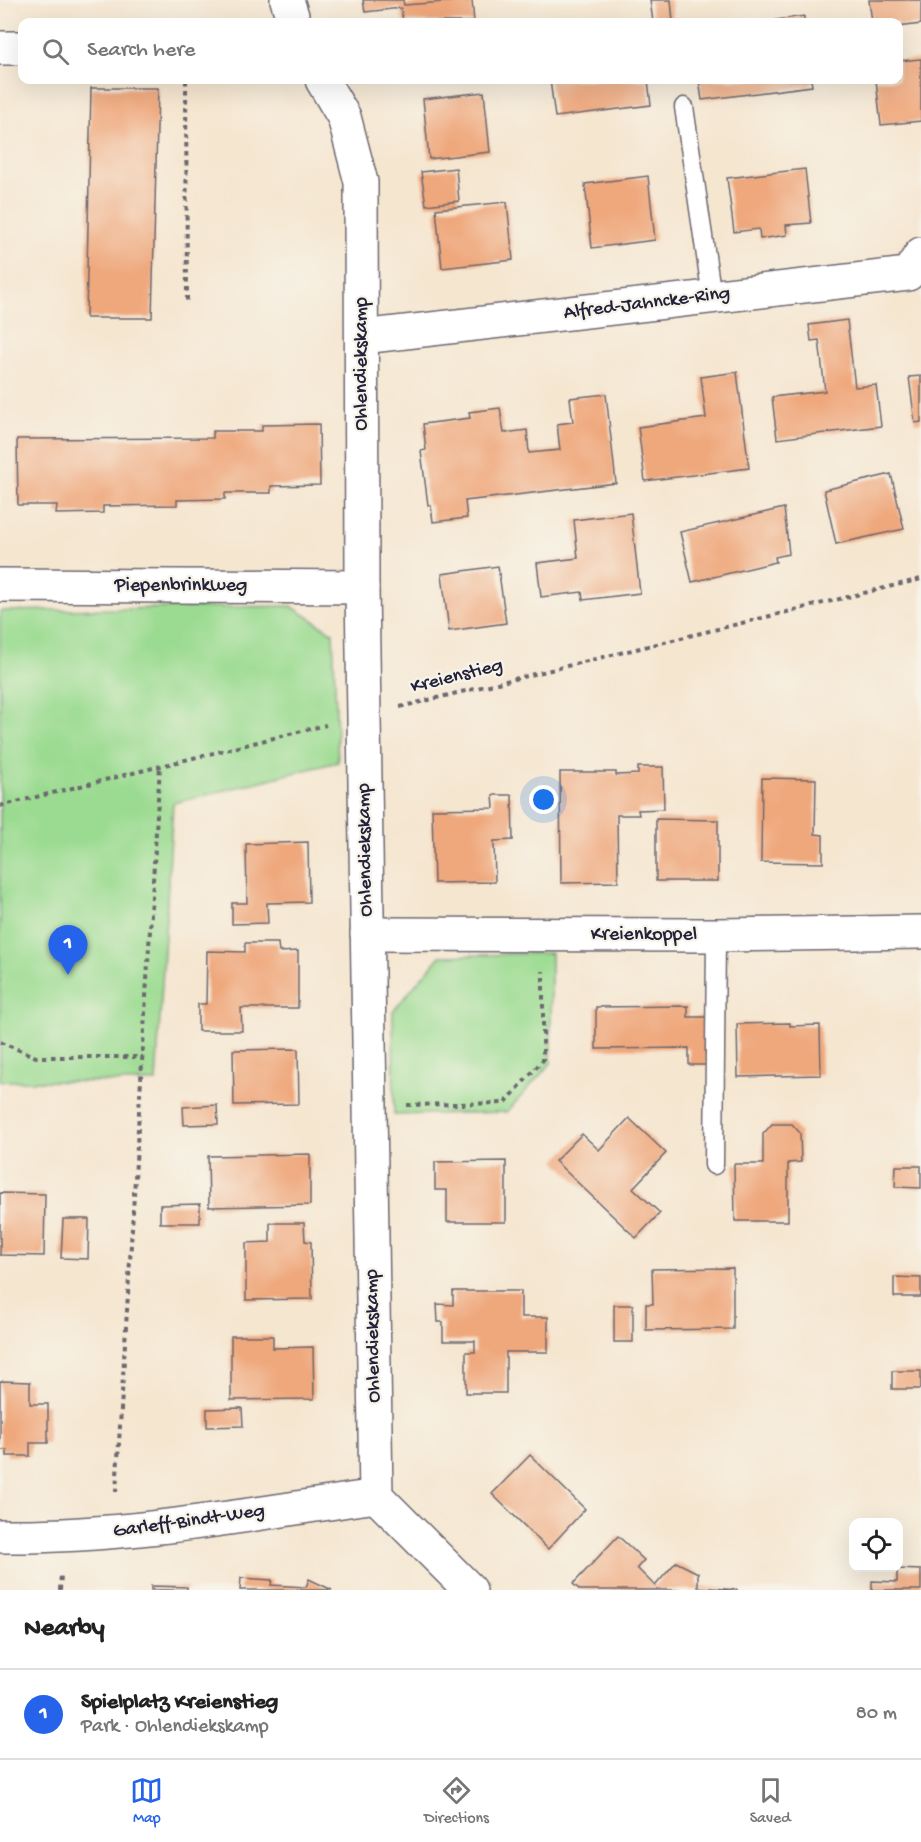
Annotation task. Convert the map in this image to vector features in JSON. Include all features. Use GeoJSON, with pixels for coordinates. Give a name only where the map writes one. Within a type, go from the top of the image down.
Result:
{"type":"FeatureCollection","features":[{"type":"Feature","properties":{"kind":"street"},"geometry":{"type":"LineString","coordinates":[[287,0],[293,18]]}},
{"type":"Feature","properties":{"kind":"street"},"geometry":{"type":"LineString","coordinates":[[0,48],[18,48]]}},
{"type":"Feature","properties":{"kind":"street","name":"Ohlendiekskamp"},"geometry":{"type":"LineString","coordinates":[[323,84],[344,117],[361,182],[363,716],[376,1496]]}},
{"type":"Feature","properties":{"kind":"street","name":"Alfred-Jahncke-Ring"},"geometry":{"type":"LineString","coordinates":[[362,338],[908,274],[921,254]]}},
{"type":"Feature","properties":{"kind":"street","name":"Piepenbrinkweg"},"geometry":{"type":"LineString","coordinates":[[0,585],[362,588]]}},
{"type":"Feature","properties":{"kind":"street","name":"Kreienkoppel"},"geometry":{"type":"LineString","coordinates":[[367,934],[716,935],[921,932]]}},
{"type":"Feature","properties":{"kind":"street"},"geometry":{"type":"LineString","coordinates":[[376,1496],[470,1590]]}},
{"type":"Feature","properties":{"kind":"street","name":"Garleff-Bindt-Weg"},"geometry":{"type":"LineString","coordinates":[[0,1536],[62,1537],[113,1533],[376,1496]]}},
{"type":"Feature","properties":{"kind":"lane"},"geometry":{"type":"LineString","coordinates":[[684,107],[712,297]]}},
{"type":"Feature","properties":{"kind":"lane"},"geometry":{"type":"LineString","coordinates":[[714,1165],[716,935]]}},
{"type":"Feature","properties":{"kind":"path"},"geometry":{"type":"LineString","coordinates":[[186,84],[187,303]]}},
{"type":"Feature","properties":{"kind":"path","name":"Kreienstieg"},"geometry":{"type":"LineString","coordinates":[[0,806],[921,579]]}},
{"type":"Feature","properties":{"kind":"path"},"geometry":{"type":"LineString","coordinates":[[113,1533],[160,765]]}},
{"type":"Feature","properties":{"kind":"path"},"geometry":{"type":"LineString","coordinates":[[370,1106],[505,1103],[543,1060],[543,934]]}},
{"type":"Feature","properties":{"kind":"path"},"geometry":{"type":"LineString","coordinates":[[0,1042],[36,1057],[143,1057]]}},
{"type":"Feature","properties":{"kind":"green space"},"geometry":{"type":"Polygon","coordinates":[[[291,606],[333,633],[338,762],[173,803],[156,1082],[0,1081],[0,611],[291,606]]]}},
{"type":"Feature","properties":{"kind":"green space"},"geometry":{"type":"Polygon","coordinates":[[[551,953],[551,1063],[507,1112],[394,1115],[393,1011],[440,956],[551,953]]]}},
{"type":"Feature","properties":{"kind":"building"},"geometry":{"type":"Polygon","coordinates":[[[363,0],[403,0],[404,5],[472,0],[474,18],[402,18],[401,8],[365,12],[363,0]]]}},
{"type":"Feature","properties":{"kind":"building"},"geometry":{"type":"Polygon","coordinates":[[[650,0],[671,0],[673,18],[652,18],[650,0]]]}},
{"type":"Feature","properties":{"kind":"building"},"geometry":{"type":"Polygon","coordinates":[[[869,0],[921,0],[921,24],[903,26],[903,18],[871,18],[869,0]]]}},
{"type":"Feature","properties":{"kind":"building"},"geometry":{"type":"Polygon","coordinates":[[[921,59],[921,121],[881,125],[876,84],[903,84],[903,61],[921,59]]]}},
{"type":"Feature","properties":{"kind":"building"},"geometry":{"type":"Polygon","coordinates":[[[551,84],[648,84],[651,105],[555,117],[551,84]]]}},
{"type":"Feature","properties":{"kind":"building"},"geometry":{"type":"Polygon","coordinates":[[[700,84],[812,84],[812,86],[702,100],[700,84]]]}},
{"type":"Feature","properties":{"kind":"building"},"geometry":{"type":"Polygon","coordinates":[[[91,88],[158,88],[152,318],[86,318],[91,88]]]}},
{"type":"Feature","properties":{"kind":"building"},"geometry":{"type":"Polygon","coordinates":[[[484,92],[490,152],[429,159],[423,99],[484,92]]]}},
{"type":"Feature","properties":{"kind":"building"},"geometry":{"type":"Polygon","coordinates":[[[456,168],[459,201],[426,205],[421,172],[456,168]]]}},
{"type":"Feature","properties":{"kind":"building"},"geometry":{"type":"Polygon","coordinates":[[[805,169],[811,223],[786,225],[787,235],[760,239],[759,229],[734,232],[727,178],[805,169]]]}},
{"type":"Feature","properties":{"kind":"building"},"geometry":{"type":"Polygon","coordinates":[[[648,176],[655,240],[592,248],[585,184],[648,176]]]}},
{"type":"Feature","properties":{"kind":"building"},"geometry":{"type":"Polygon","coordinates":[[[507,202],[513,260],[442,268],[436,209],[507,202]]]}},
{"type":"Feature","properties":{"kind":"building"},"geometry":{"type":"Polygon","coordinates":[[[847,320],[855,387],[876,385],[881,426],[777,439],[772,397],[825,391],[819,340],[811,341],[809,325],[847,320]]]}},
{"type":"Feature","properties":{"kind":"building"},"geometry":{"type":"Polygon","coordinates":[[[737,372],[749,468],[645,481],[638,427],[706,418],[701,377],[737,372]]]}},
{"type":"Feature","properties":{"kind":"building"},"geometry":{"type":"Polygon","coordinates":[[[921,376],[921,422],[915,423],[909,377],[921,376]]]}},
{"type":"Feature","properties":{"kind":"building"},"geometry":{"type":"Polygon","coordinates":[[[606,394],[616,483],[465,501],[467,518],[433,522],[431,505],[428,505],[421,451],[426,450],[423,424],[470,418],[469,412],[500,408],[504,433],[527,430],[529,453],[560,450],[557,424],[573,422],[570,398],[606,394]]]}},
{"type":"Feature","properties":{"kind":"building"},"geometry":{"type":"Polygon","coordinates":[[[319,424],[320,485],[271,486],[271,493],[225,493],[225,499],[177,500],[177,505],[103,506],[103,513],[56,514],[57,505],[18,505],[17,439],[213,438],[213,431],[262,431],[262,425],[319,424]]]}},
{"type":"Feature","properties":{"kind":"building"},"geometry":{"type":"Polygon","coordinates":[[[891,474],[904,529],[836,544],[824,490],[891,474]]]}},
{"type":"Feature","properties":{"kind":"building"},"geometry":{"type":"Polygon","coordinates":[[[784,508],[789,554],[775,557],[776,562],[692,582],[680,532],[784,508]]]}},
{"type":"Feature","properties":{"kind":"building"},"geometry":{"type":"Polygon","coordinates":[[[631,513],[640,593],[583,600],[582,592],[541,597],[537,563],[578,558],[574,520],[631,513]]]}},
{"type":"Feature","properties":{"kind":"building"},"geometry":{"type":"Polygon","coordinates":[[[498,566],[506,623],[449,631],[442,574],[498,566]]]}},
{"type":"Feature","properties":{"kind":"building"},"geometry":{"type":"Polygon","coordinates":[[[638,767],[663,767],[664,809],[638,810],[639,815],[617,815],[618,882],[561,883],[560,772],[638,774],[638,767]]]}},
{"type":"Feature","properties":{"kind":"building"},"geometry":{"type":"Polygon","coordinates":[[[762,778],[816,779],[815,834],[823,835],[823,863],[761,862],[762,778]]]}},
{"type":"Feature","properties":{"kind":"building"},"geometry":{"type":"Polygon","coordinates":[[[493,795],[512,795],[513,840],[494,841],[495,882],[434,883],[432,809],[494,808],[493,795]]]}},
{"type":"Feature","properties":{"kind":"building"},"geometry":{"type":"Polygon","coordinates":[[[656,819],[718,820],[718,881],[656,881],[656,819]]]}},
{"type":"Feature","properties":{"kind":"building"},"geometry":{"type":"Polygon","coordinates":[[[308,842],[309,902],[267,903],[268,923],[232,924],[232,903],[247,903],[246,844],[308,842]]]}},
{"type":"Feature","properties":{"kind":"building"},"geometry":{"type":"Polygon","coordinates":[[[245,943],[278,943],[279,952],[298,951],[298,1008],[241,1008],[242,1031],[198,1031],[198,1004],[206,1004],[207,951],[245,952],[245,943]]]}},
{"type":"Feature","properties":{"kind":"building"},"geometry":{"type":"Polygon","coordinates":[[[688,1006],[688,1017],[707,1017],[707,1065],[689,1065],[689,1048],[596,1049],[596,1007],[688,1006]]]}},
{"type":"Feature","properties":{"kind":"building"},"geometry":{"type":"Polygon","coordinates":[[[790,1023],[790,1026],[820,1025],[821,1075],[738,1077],[737,1024],[790,1023]]]}},
{"type":"Feature","properties":{"kind":"building"},"geometry":{"type":"Polygon","coordinates":[[[298,1049],[299,1104],[234,1105],[233,1050],[298,1049]]]}},
{"type":"Feature","properties":{"kind":"building"},"geometry":{"type":"Polygon","coordinates":[[[217,1105],[218,1124],[184,1125],[183,1107],[217,1105]]]}},
{"type":"Feature","properties":{"kind":"building"},"geometry":{"type":"Polygon","coordinates":[[[629,1118],[666,1153],[633,1188],[660,1213],[636,1238],[555,1161],[582,1134],[599,1150],[629,1118]]]}},
{"type":"Feature","properties":{"kind":"building"},"geometry":{"type":"Polygon","coordinates":[[[772,1124],[792,1124],[800,1133],[801,1162],[788,1163],[788,1221],[735,1221],[734,1164],[763,1164],[763,1134],[772,1124]]]}},
{"type":"Feature","properties":{"kind":"building"},"geometry":{"type":"Polygon","coordinates":[[[310,1154],[310,1205],[209,1207],[208,1156],[310,1154]]]}},
{"type":"Feature","properties":{"kind":"building"},"geometry":{"type":"Polygon","coordinates":[[[506,1161],[506,1222],[447,1222],[447,1190],[435,1190],[435,1162],[506,1161]]]}},
{"type":"Feature","properties":{"kind":"building"},"geometry":{"type":"Polygon","coordinates":[[[896,1166],[921,1166],[921,1188],[895,1187],[896,1166]]]}},
{"type":"Feature","properties":{"kind":"building"},"geometry":{"type":"Polygon","coordinates":[[[0,1193],[45,1194],[44,1256],[0,1255],[0,1193]]]}},
{"type":"Feature","properties":{"kind":"building"},"geometry":{"type":"Polygon","coordinates":[[[200,1204],[200,1223],[160,1223],[160,1205],[200,1204]]]}},
{"type":"Feature","properties":{"kind":"building"},"geometry":{"type":"Polygon","coordinates":[[[63,1219],[89,1219],[88,1259],[61,1258],[63,1219]]]}},
{"type":"Feature","properties":{"kind":"building"},"geometry":{"type":"Polygon","coordinates":[[[270,1223],[304,1223],[305,1241],[311,1242],[312,1299],[246,1300],[246,1243],[270,1242],[270,1223]]]}},
{"type":"Feature","properties":{"kind":"building"},"geometry":{"type":"Polygon","coordinates":[[[733,1268],[733,1329],[646,1330],[646,1304],[653,1304],[652,1269],[733,1268]]]}},
{"type":"Feature","properties":{"kind":"building"},"geometry":{"type":"Polygon","coordinates":[[[894,1277],[921,1278],[921,1297],[894,1297],[894,1277]]]}},
{"type":"Feature","properties":{"kind":"building"},"geometry":{"type":"Polygon","coordinates":[[[453,1291],[521,1291],[521,1317],[548,1317],[548,1352],[506,1352],[506,1393],[466,1393],[466,1352],[475,1352],[475,1341],[443,1341],[443,1322],[438,1322],[437,1304],[453,1305],[453,1291]]]}},
{"type":"Feature","properties":{"kind":"building"},"geometry":{"type":"Polygon","coordinates":[[[614,1305],[633,1305],[633,1342],[614,1342],[614,1305]]]}},
{"type":"Feature","properties":{"kind":"building"},"geometry":{"type":"Polygon","coordinates":[[[231,1336],[273,1336],[273,1348],[313,1347],[314,1399],[231,1400],[231,1336]]]}},
{"type":"Feature","properties":{"kind":"building"},"geometry":{"type":"Polygon","coordinates":[[[892,1371],[921,1371],[921,1389],[892,1389],[892,1371]]]}},
{"type":"Feature","properties":{"kind":"building"},"geometry":{"type":"Polygon","coordinates":[[[0,1381],[30,1382],[30,1404],[48,1404],[48,1443],[30,1443],[30,1456],[7,1456],[7,1450],[0,1450],[0,1381]]]}},
{"type":"Feature","properties":{"kind":"building"},"geometry":{"type":"Polygon","coordinates":[[[242,1408],[243,1426],[207,1427],[207,1409],[242,1408]]]}},
{"type":"Feature","properties":{"kind":"building"},"geometry":{"type":"Polygon","coordinates":[[[530,1455],[585,1509],[548,1549],[492,1494],[530,1455]]]}},
{"type":"Feature","properties":{"kind":"building"},"geometry":{"type":"Polygon","coordinates":[[[618,1536],[644,1560],[637,1568],[655,1586],[676,1562],[698,1573],[698,1587],[738,1590],[580,1590],[573,1584],[618,1536]]]}},
{"type":"Feature","properties":{"kind":"building"},"geometry":{"type":"Polygon","coordinates":[[[903,1569],[921,1570],[921,1590],[872,1590],[872,1581],[897,1582],[897,1572],[903,1572],[903,1569]]]}},
{"type":"Feature","properties":{"kind":"building"},"geometry":{"type":"Polygon","coordinates":[[[241,1578],[272,1580],[271,1585],[306,1587],[309,1579],[332,1590],[240,1590],[241,1578]]]}},
{"type":"Feature","properties":{"kind":"building"},"geometry":{"type":"Polygon","coordinates":[[[151,1586],[187,1587],[187,1590],[151,1590],[151,1586]]]}},
{"type":"Feature","properties":{"kind":"place","name":"Spielplatz Kreienstieg"},"geometry":{"type":"Point","coordinates":[68,975]}}]}
